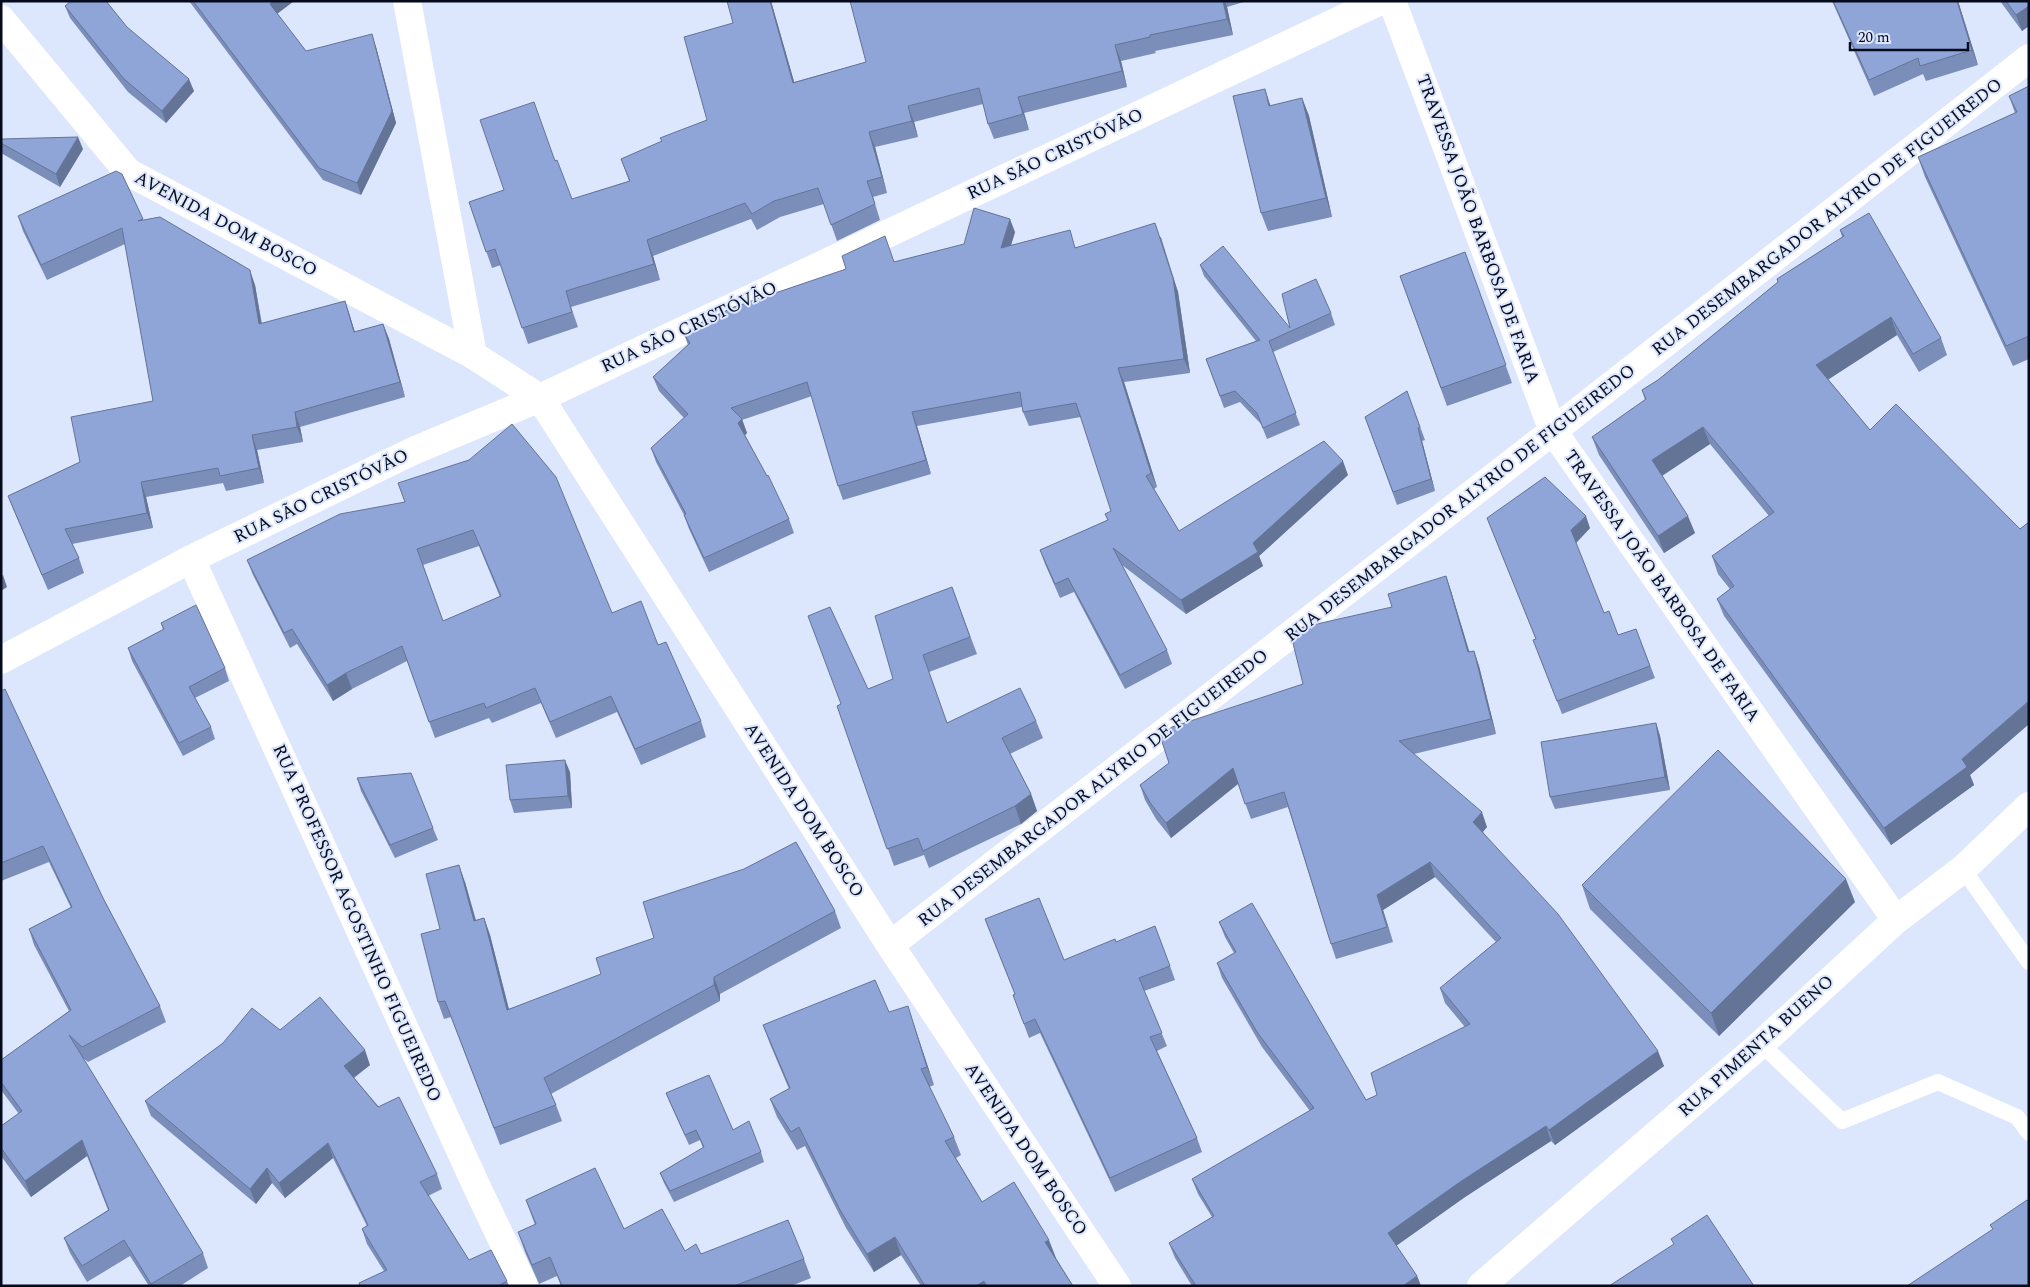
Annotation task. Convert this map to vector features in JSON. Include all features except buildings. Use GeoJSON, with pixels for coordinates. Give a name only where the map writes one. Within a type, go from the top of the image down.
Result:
{"type":"FeatureCollection","features":[{"type":"Feature","properties":{"kind":"street"},"geometry":{"type":"LineString","coordinates":[[407,1],[472,355]]}},
{"type":"Feature","properties":{"kind":"street","name":"RUA SÃO CRISTÓVÃO"},"geometry":{"type":"LineString","coordinates":[[1,660],[191,559],[413,451],[540,398],[1380,1]]}},
{"type":"Feature","properties":{"kind":"street","name":"TRAVESSA JOÃO BARBOSA DE FARIA"},"geometry":{"type":"LineString","coordinates":[[1392,1],[1553,431],[1896,920]]}},
{"type":"Feature","properties":{"kind":"street","name":"AVENIDA DOM BOSCO"},"geometry":{"type":"LineString","coordinates":[[1,19],[128,172],[472,355],[540,398],[890,945],[1117,1286]]}},
{"type":"Feature","properties":{"kind":"street","name":"RUA DESEMBARGADOR ALYRIO DE FIGUEIREDO"},"geometry":{"type":"LineString","coordinates":[[890,945],[1553,431],[2029,58]]}},
{"type":"Feature","properties":{"kind":"street","name":"RUA PROFESSOR AGOSTINHO FIGUEIREDO"},"geometry":{"type":"LineString","coordinates":[[191,559],[475,1183],[524,1286]]}},
{"type":"Feature","properties":{"kind":"street","name":"RUA PIMENTA BUENO"},"geometry":{"type":"LineString","coordinates":[[1481,1286],[1761,1044],[1896,920],[1963,869],[2029,806]]}},
{"type":"Feature","properties":{"kind":"lane"},"geometry":{"type":"LineString","coordinates":[[1963,869],[2029,962]]}},
{"type":"Feature","properties":{"kind":"lane"},"geometry":{"type":"LineString","coordinates":[[1761,1044],[1842,1121],[1938,1082],[2017,1117],[2029,1133]]}}]}
